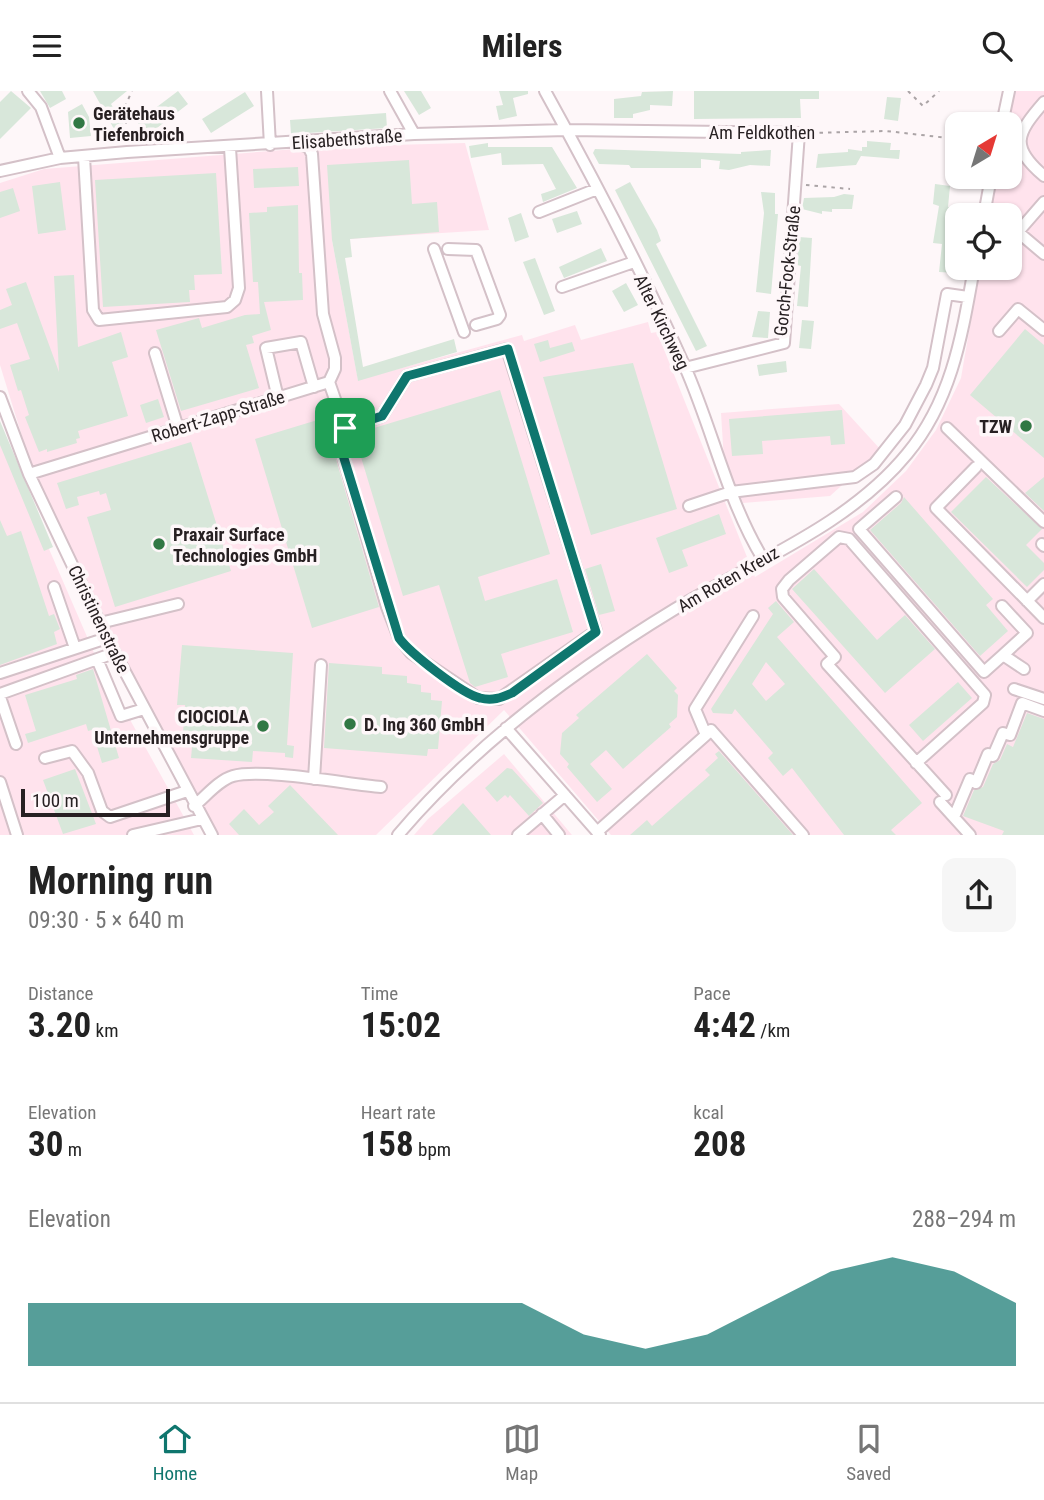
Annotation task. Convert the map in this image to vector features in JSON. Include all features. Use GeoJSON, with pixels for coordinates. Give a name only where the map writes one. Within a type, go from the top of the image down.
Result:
{"type":"FeatureCollection","features":[{"type":"Feature","properties":{"kind":"street"},"geometry":{"type":"LineString","coordinates":[[28,91],[41,107],[60,158]]}},
{"type":"Feature","properties":{"kind":"street"},"geometry":{"type":"LineString","coordinates":[[267,91],[270,145]]}},
{"type":"Feature","properties":{"kind":"street"},"geometry":{"type":"LineString","coordinates":[[390,91],[414,134]]}},
{"type":"Feature","properties":{"kind":"street","name":"Alter Kirchweg"},"geometry":{"type":"LineString","coordinates":[[545,91],[597,189],[685,369],[731,492],[751,538],[764,559]]}},
{"type":"Feature","properties":{"kind":"street"},"geometry":{"type":"LineString","coordinates":[[1005,112],[1009,91]]}},
{"type":"Feature","properties":{"kind":"street"},"geometry":{"type":"LineString","coordinates":[[1044,102],[1026,127],[1020,145],[1024,158],[1044,176]]}},
{"type":"Feature","properties":{"kind":"street","name":"Elisabethstraße"},"geometry":{"type":"LineString","coordinates":[[0,170],[60,158],[127,152],[230,148],[414,134],[567,130]]}},
{"type":"Feature","properties":{"kind":"street","name":"Am Feldkothen"},"geometry":{"type":"LineString","coordinates":[[567,130],[799,133]]}},
{"type":"Feature","properties":{"kind":"street","name":"Gorch-Fock-Straße"},"geometry":{"type":"LineString","coordinates":[[685,369],[784,342],[799,133]]}},
{"type":"Feature","properties":{"kind":"street"},"geometry":{"type":"LineString","coordinates":[[298,143],[309,148],[312,154],[323,314],[335,358],[335,369],[329,382],[345,428],[339,442],[387,607],[399,638],[411,653],[478,698],[499,699],[596,632],[508,349],[407,376],[382,416],[345,428]]}},
{"type":"Feature","properties":{"kind":"street"},"geometry":{"type":"LineString","coordinates":[[84,157],[93,310],[99,320],[227,307],[234,300],[239,288],[230,148]]}},
{"type":"Feature","properties":{"kind":"street"},"geometry":{"type":"LineString","coordinates":[[538,212],[597,189]]}},
{"type":"Feature","properties":{"kind":"street"},"geometry":{"type":"LineString","coordinates":[[1044,202],[1018,232],[1044,254]]}},
{"type":"Feature","properties":{"kind":"street"},"geometry":{"type":"LineString","coordinates":[[434,249],[464,332]]}},
{"type":"Feature","properties":{"kind":"street"},"geometry":{"type":"LineString","coordinates":[[448,249],[470,249],[479,255],[500,314],[497,319],[476,325]]}},
{"type":"Feature","properties":{"kind":"street"},"geometry":{"type":"LineString","coordinates":[[562,287],[634,263]]}},
{"type":"Feature","properties":{"kind":"street","name":"Am Roten Kreuz"},"geometry":{"type":"LineString","coordinates":[[398,835],[422,806],[506,727],[594,661],[686,602],[850,507],[878,485],[908,454],[937,408],[953,373],[972,280]]}},
{"type":"Feature","properties":{"kind":"street"},"geometry":{"type":"LineString","coordinates":[[689,506],[731,492],[855,477],[874,464],[905,425],[926,385],[933,368],[947,294],[968,297]]}},
{"type":"Feature","properties":{"kind":"street"},"geometry":{"type":"LineString","coordinates":[[999,331],[1018,309],[1044,330]]}},
{"type":"Feature","properties":{"kind":"street"},"geometry":{"type":"LineString","coordinates":[[278,398],[266,348],[301,342],[314,387]]}},
{"type":"Feature","properties":{"kind":"street"},"geometry":{"type":"LineString","coordinates":[[155,353],[178,429]]}},
{"type":"Feature","properties":{"kind":"street","name":"Robert-Zapp-Straße"},"geometry":{"type":"LineString","coordinates":[[29,474],[329,382]]}},
{"type":"Feature","properties":{"kind":"street","name":"Christinenstraße"},"geometry":{"type":"LineString","coordinates":[[0,397],[29,474],[114,653],[212,835]]}},
{"type":"Feature","properties":{"kind":"street"},"geometry":{"type":"LineString","coordinates":[[947,428],[1044,522]]}},
{"type":"Feature","properties":{"kind":"street"},"geometry":{"type":"LineString","coordinates":[[976,467],[936,508],[1044,618]]}},
{"type":"Feature","properties":{"kind":"street"},"geometry":{"type":"LineString","coordinates":[[896,497],[859,529],[984,672],[1027,633],[1002,606]]}},
{"type":"Feature","properties":{"kind":"street"},"geometry":{"type":"LineString","coordinates":[[916,763],[983,703],[985,695],[849,539],[839,537],[789,580],[782,589],[783,597],[835,657],[827,664],[916,763],[970,835]]}},
{"type":"Feature","properties":{"kind":"street"},"geometry":{"type":"LineString","coordinates":[[1027,601],[1044,583]]}},
{"type":"Feature","properties":{"kind":"street"},"geometry":{"type":"LineString","coordinates":[[54,587],[75,648]]}},
{"type":"Feature","properties":{"kind":"street"},"geometry":{"type":"LineString","coordinates":[[100,623],[177,604]]}},
{"type":"Feature","properties":{"kind":"street"},"geometry":{"type":"LineString","coordinates":[[706,735],[695,709],[753,615]]}},
{"type":"Feature","properties":{"kind":"street"},"geometry":{"type":"LineString","coordinates":[[0,673],[107,638]]}},
{"type":"Feature","properties":{"kind":"street"},"geometry":{"type":"LineString","coordinates":[[16,744],[0,696],[114,653]]}},
{"type":"Feature","properties":{"kind":"street"},"geometry":{"type":"LineString","coordinates":[[1003,655],[1024,669]]}},
{"type":"Feature","properties":{"kind":"street"},"geometry":{"type":"LineString","coordinates":[[97,659],[121,716],[144,709]]}},
{"type":"Feature","properties":{"kind":"street"},"geometry":{"type":"LineString","coordinates":[[314,779],[321,665]]}},
{"type":"Feature","properties":{"kind":"street"},"geometry":{"type":"LineString","coordinates":[[1014,689],[1044,699]]}},
{"type":"Feature","properties":{"kind":"street"},"geometry":{"type":"LineString","coordinates":[[954,817],[970,779],[976,783],[988,754],[993,756],[1003,733],[1010,735],[1022,703],[1044,711]]}},
{"type":"Feature","properties":{"kind":"street"},"geometry":{"type":"LineString","coordinates":[[506,727],[598,834],[711,730],[803,835]]}},
{"type":"Feature","properties":{"kind":"street"},"geometry":{"type":"LineString","coordinates":[[45,758],[72,751],[88,773],[102,811],[110,817],[187,791]]}},
{"type":"Feature","properties":{"kind":"street"},"geometry":{"type":"LineString","coordinates":[[194,806],[233,776],[314,779],[381,787]]}},
{"type":"Feature","properties":{"kind":"street"},"geometry":{"type":"LineString","coordinates":[[0,782],[17,835]]}},
{"type":"Feature","properties":{"kind":"street"},"geometry":{"type":"LineString","coordinates":[[518,835],[565,795]]}},
{"type":"Feature","properties":{"kind":"street"},"geometry":{"type":"LineString","coordinates":[[542,814],[559,835]]}},
{"type":"Feature","properties":{"kind":"street"},"geometry":{"type":"LineString","coordinates":[[133,835],[202,819]]}},
{"type":"Feature","properties":{"kind":"path"},"geometry":{"type":"LineString","coordinates":[[127,152],[125,115],[128,96],[132,91]]}},
{"type":"Feature","properties":{"kind":"path"},"geometry":{"type":"LineString","coordinates":[[908,91],[923,106],[939,91]]}},
{"type":"Feature","properties":{"kind":"path","name":"Am Feldkothen"},"geometry":{"type":"LineString","coordinates":[[799,133],[886,131],[945,138]]}},
{"type":"Feature","properties":{"kind":"path","name":"Gorch-Fock-Straße"},"geometry":{"type":"LineString","coordinates":[[796,184],[850,189]]}},
{"type":"Feature","properties":{"kind":"shaded area"},"geometry":{"type":"Polygon","coordinates":[[[1013,91],[1044,91],[1044,835],[611,835],[504,710],[376,835],[218,835],[199,812],[114,646],[33,472],[0,365],[0,183],[44,169],[321,147],[465,143],[489,230],[332,240],[358,380],[522,335],[524,341],[575,325],[581,340],[648,322],[651,333],[657,332],[755,577],[863,512],[906,471],[936,430],[961,378],[978,280],[1022,280],[1022,203],[985,203],[987,189],[1022,189],[1022,112],[1005,112],[1013,91]]]}},
{"type":"Feature","properties":{"kind":"shaded area"},"geometry":{"type":"Polygon","coordinates":[[[839,404],[881,450],[830,496],[743,503],[724,461],[721,413],[839,404]]]}},
{"type":"Feature","properties":{"kind":"shaded area"},"geometry":{"type":"Polygon","coordinates":[[[0,436],[98,662],[194,835],[0,835],[0,436]]]}},
{"type":"Feature","properties":{"kind":"shaded area"},"geometry":{"type":"Polygon","coordinates":[[[504,754],[572,835],[414,835],[428,819],[504,754]]]}},
{"type":"Feature","properties":{"kind":"building"},"geometry":{"type":"Polygon","coordinates":[[[11,91],[31,108],[0,139],[0,102],[11,91]]]}},
{"type":"Feature","properties":{"kind":"building"},"geometry":{"type":"Polygon","coordinates":[[[40,91],[62,91],[66,99],[50,108],[40,91]]]}},
{"type":"Feature","properties":{"kind":"building"},"geometry":{"type":"Polygon","coordinates":[[[93,91],[127,91],[111,104],[123,124],[114,129],[93,91]]]}},
{"type":"Feature","properties":{"kind":"building"},"geometry":{"type":"Polygon","coordinates":[[[178,91],[188,104],[148,135],[137,122],[178,91]]]}},
{"type":"Feature","properties":{"kind":"building"},"geometry":{"type":"Polygon","coordinates":[[[404,91],[421,91],[431,108],[419,115],[404,91]]]}},
{"type":"Feature","properties":{"kind":"building"},"geometry":{"type":"Polygon","coordinates":[[[499,91],[528,91],[528,94],[513,98],[517,116],[499,120],[496,106],[503,105],[499,91]]]}},
{"type":"Feature","properties":{"kind":"building"},"geometry":{"type":"Polygon","coordinates":[[[673,91],[672,106],[650,105],[650,110],[633,114],[633,118],[614,118],[614,99],[641,96],[642,92],[673,91]]]}},
{"type":"Feature","properties":{"kind":"building"},"geometry":{"type":"Polygon","coordinates":[[[694,91],[819,91],[819,99],[800,99],[801,118],[694,119],[694,91]]]}},
{"type":"Feature","properties":{"kind":"building"},"geometry":{"type":"Polygon","coordinates":[[[245,92],[254,106],[211,133],[202,119],[245,92]]]}},
{"type":"Feature","properties":{"kind":"building"},"geometry":{"type":"Polygon","coordinates":[[[887,97],[901,98],[898,121],[884,119],[887,97]]]}},
{"type":"Feature","properties":{"kind":"building","name":"Gerätehaus Tiefenbroich"},"geometry":{"type":"Polygon","coordinates":[[[82,104],[89,117],[91,136],[70,138],[68,112],[82,104]]]}},
{"type":"Feature","properties":{"kind":"building"},"geometry":{"type":"Polygon","coordinates":[[[386,113],[387,128],[291,134],[290,120],[386,113]]]}},
{"type":"Feature","properties":{"kind":"building"},"geometry":{"type":"Polygon","coordinates":[[[867,141],[891,143],[890,150],[900,150],[899,159],[861,156],[856,165],[816,168],[818,154],[848,152],[848,149],[862,151],[862,147],[867,147],[867,141]]]}},
{"type":"Feature","properties":{"kind":"building"},"geometry":{"type":"Polygon","coordinates":[[[488,143],[488,147],[552,147],[577,188],[543,202],[541,194],[556,189],[543,164],[502,165],[501,153],[471,158],[469,146],[488,143]]]}},
{"type":"Feature","properties":{"kind":"building"},"geometry":{"type":"Polygon","coordinates":[[[595,149],[741,154],[771,150],[770,166],[750,165],[729,170],[719,169],[720,161],[701,159],[701,168],[631,168],[629,165],[599,164],[593,153],[595,149]]]}},
{"type":"Feature","properties":{"kind":"building"},"geometry":{"type":"Polygon","coordinates":[[[409,160],[412,204],[437,202],[439,232],[350,239],[352,257],[345,258],[363,367],[454,339],[457,352],[358,381],[332,240],[327,165],[409,160]]]}},
{"type":"Feature","properties":{"kind":"building"},"geometry":{"type":"Polygon","coordinates":[[[298,167],[299,186],[254,188],[253,169],[298,167]]]}},
{"type":"Feature","properties":{"kind":"building"},"geometry":{"type":"Polygon","coordinates":[[[216,173],[222,274],[194,275],[195,290],[189,290],[190,302],[103,307],[95,180],[216,173]]]}},
{"type":"Feature","properties":{"kind":"building"},"geometry":{"type":"Polygon","coordinates":[[[60,182],[66,230],[38,234],[32,186],[60,182]]]}},
{"type":"Feature","properties":{"kind":"building"},"geometry":{"type":"Polygon","coordinates":[[[630,182],[657,230],[661,241],[656,244],[707,346],[696,351],[615,190],[630,182]]]}},
{"type":"Feature","properties":{"kind":"building"},"geometry":{"type":"Polygon","coordinates":[[[935,184],[950,189],[948,203],[945,203],[945,272],[939,272],[942,244],[933,243],[939,206],[933,204],[935,184]]]}},
{"type":"Feature","properties":{"kind":"building"},"geometry":{"type":"Polygon","coordinates":[[[13,188],[20,211],[0,218],[0,192],[13,188]]]}},
{"type":"Feature","properties":{"kind":"building"},"geometry":{"type":"Polygon","coordinates":[[[761,192],[775,193],[775,214],[778,214],[771,294],[756,292],[764,213],[761,192]]]}},
{"type":"Feature","properties":{"kind":"building"},"geometry":{"type":"Polygon","coordinates":[[[854,195],[852,209],[832,209],[832,212],[822,211],[822,214],[802,209],[804,198],[854,195]]]}},
{"type":"Feature","properties":{"kind":"building"},"geometry":{"type":"Polygon","coordinates":[[[298,205],[299,273],[302,273],[303,300],[264,302],[271,330],[252,336],[254,343],[246,345],[259,388],[181,411],[156,330],[199,318],[202,328],[245,315],[260,314],[258,282],[253,282],[249,213],[267,212],[267,207],[298,205]]]}},
{"type":"Feature","properties":{"kind":"building"},"geometry":{"type":"Polygon","coordinates":[[[577,211],[582,224],[557,233],[552,219],[577,211]]]}},
{"type":"Feature","properties":{"kind":"building"},"geometry":{"type":"Polygon","coordinates":[[[521,213],[529,237],[515,242],[508,218],[521,213]]]}},
{"type":"Feature","properties":{"kind":"building"},"geometry":{"type":"Polygon","coordinates":[[[799,237],[812,238],[808,307],[797,306],[801,266],[797,265],[799,237]]]}},
{"type":"Feature","properties":{"kind":"building"},"geometry":{"type":"Polygon","coordinates":[[[601,248],[607,261],[564,278],[559,267],[601,248]]]}},
{"type":"Feature","properties":{"kind":"building"},"geometry":{"type":"Polygon","coordinates":[[[535,258],[555,311],[544,315],[523,262],[535,258]]]}},
{"type":"Feature","properties":{"kind":"building"},"geometry":{"type":"Polygon","coordinates":[[[74,275],[78,347],[121,332],[128,357],[112,362],[128,416],[78,431],[80,438],[76,439],[77,443],[39,452],[25,417],[29,415],[21,390],[18,391],[10,365],[30,359],[17,323],[0,329],[0,310],[12,305],[6,289],[26,282],[59,372],[54,276],[74,275]]]}},
{"type":"Feature","properties":{"kind":"building"},"geometry":{"type":"Polygon","coordinates":[[[626,283],[638,305],[624,312],[612,291],[626,283]]]}},
{"type":"Feature","properties":{"kind":"building"},"geometry":{"type":"Polygon","coordinates":[[[758,311],[770,312],[768,338],[752,337],[758,311]]]}},
{"type":"Feature","properties":{"kind":"building"},"geometry":{"type":"Polygon","coordinates":[[[802,320],[814,321],[811,349],[799,348],[802,320]]]}},
{"type":"Feature","properties":{"kind":"building","name":"TZW"},"geometry":{"type":"Polygon","coordinates":[[[1025,329],[1044,345],[1044,458],[970,395],[1025,329]]]}},
{"type":"Feature","properties":{"kind":"building"},"geometry":{"type":"Polygon","coordinates":[[[548,340],[550,348],[572,342],[575,351],[540,362],[534,344],[548,340]]]}},
{"type":"Feature","properties":{"kind":"building"},"geometry":{"type":"Polygon","coordinates":[[[786,361],[787,372],[759,376],[757,365],[786,361]]]}},
{"type":"Feature","properties":{"kind":"building"},"geometry":{"type":"Polygon","coordinates":[[[633,363],[677,509],[591,535],[543,377],[633,363]]]}},
{"type":"Feature","properties":{"kind":"building"},"geometry":{"type":"Polygon","coordinates":[[[500,390],[550,554],[478,577],[485,601],[557,579],[573,632],[501,654],[508,677],[475,687],[470,683],[439,585],[403,596],[354,434],[500,390]]]}},
{"type":"Feature","properties":{"kind":"building"},"geometry":{"type":"Polygon","coordinates":[[[158,399],[164,417],[146,423],[140,405],[158,399]]]}},
{"type":"Feature","properties":{"kind":"building"},"geometry":{"type":"Polygon","coordinates":[[[842,410],[845,444],[831,445],[830,436],[762,441],[763,454],[732,456],[729,419],[842,410]]]}},
{"type":"Feature","properties":{"kind":"building"},"geometry":{"type":"Polygon","coordinates":[[[324,418],[379,607],[312,628],[255,439],[324,418]]]}},
{"type":"Feature","properties":{"kind":"building"},"geometry":{"type":"Polygon","coordinates":[[[0,421],[53,547],[44,551],[0,445],[0,421]]]}},
{"type":"Feature","properties":{"kind":"building","name":"Praxair Surface Technologies GmbH"},"geometry":{"type":"Polygon","coordinates":[[[191,442],[231,571],[115,607],[87,517],[111,510],[106,493],[100,495],[99,491],[77,497],[79,505],[66,509],[57,483],[191,442]]]}},
{"type":"Feature","properties":{"kind":"building"},"geometry":{"type":"Polygon","coordinates":[[[986,477],[1042,529],[1026,545],[1044,563],[1044,570],[1027,587],[951,512],[986,477]]]}},
{"type":"Feature","properties":{"kind":"building"},"geometry":{"type":"Polygon","coordinates":[[[1044,477],[1044,511],[1025,493],[1044,477]]]}},
{"type":"Feature","properties":{"kind":"building"},"geometry":{"type":"Polygon","coordinates":[[[904,497],[993,599],[986,605],[1008,631],[980,656],[870,530],[901,503],[904,497]]]}},
{"type":"Feature","properties":{"kind":"building"},"geometry":{"type":"Polygon","coordinates":[[[719,514],[726,534],[682,550],[688,566],[669,573],[656,538],[719,514]]]}},
{"type":"Feature","properties":{"kind":"building"},"geometry":{"type":"Polygon","coordinates":[[[0,520],[7,536],[21,531],[49,616],[54,614],[60,629],[54,632],[57,644],[0,665],[0,520]]]}},
{"type":"Feature","properties":{"kind":"building"},"geometry":{"type":"Polygon","coordinates":[[[601,564],[615,611],[599,615],[585,569],[601,564]]]}},
{"type":"Feature","properties":{"kind":"building"},"geometry":{"type":"Polygon","coordinates":[[[814,569],[877,640],[905,615],[935,649],[885,693],[792,589],[814,569]]]}},
{"type":"Feature","properties":{"kind":"building"},"geometry":{"type":"Polygon","coordinates":[[[776,601],[794,622],[777,637],[922,803],[891,830],[896,835],[844,835],[792,768],[783,776],[768,758],[773,753],[735,709],[732,714],[713,713],[711,709],[773,614],[768,608],[776,601]],[[766,662],[752,684],[766,701],[785,684],[766,662]]]}},
{"type":"Feature","properties":{"kind":"building"},"geometry":{"type":"Polygon","coordinates":[[[182,645],[293,653],[287,745],[294,746],[293,758],[285,757],[285,753],[253,751],[252,762],[191,758],[192,747],[182,747],[185,705],[177,705],[182,645]]]}},
{"type":"Feature","properties":{"kind":"building"},"geometry":{"type":"Polygon","coordinates":[[[647,654],[677,688],[674,691],[678,695],[677,717],[669,724],[671,727],[623,769],[606,750],[590,764],[612,789],[597,802],[567,767],[569,764],[560,754],[562,733],[579,718],[576,715],[647,654]]]}},
{"type":"Feature","properties":{"kind":"building"},"geometry":{"type":"Polygon","coordinates":[[[329,663],[382,667],[382,674],[407,676],[407,683],[421,685],[421,692],[431,693],[431,700],[442,701],[438,749],[428,749],[427,756],[324,748],[329,663]]]}},
{"type":"Feature","properties":{"kind":"building"},"geometry":{"type":"Polygon","coordinates":[[[93,669],[119,758],[102,763],[92,730],[88,731],[86,724],[28,743],[25,734],[36,731],[25,695],[77,679],[76,675],[93,669]]]}},
{"type":"Feature","properties":{"kind":"building"},"geometry":{"type":"Polygon","coordinates":[[[958,682],[972,698],[923,741],[909,725],[958,682]]]}},
{"type":"Feature","properties":{"kind":"building"},"geometry":{"type":"Polygon","coordinates":[[[1027,713],[1044,719],[1044,835],[1002,835],[1004,831],[963,816],[974,790],[983,787],[993,764],[1000,760],[1007,744],[1013,747],[1027,713]]]}},
{"type":"Feature","properties":{"kind":"building"},"geometry":{"type":"Polygon","coordinates":[[[719,751],[793,835],[630,835],[647,820],[652,826],[710,775],[705,770],[718,758],[715,754],[719,751]]]}},
{"type":"Feature","properties":{"kind":"building"},"geometry":{"type":"Polygon","coordinates":[[[507,768],[512,769],[543,803],[529,816],[510,795],[508,798],[505,795],[497,802],[485,788],[507,768]]]}},
{"type":"Feature","properties":{"kind":"building"},"geometry":{"type":"Polygon","coordinates":[[[75,769],[96,824],[63,834],[43,780],[75,769]]]}},
{"type":"Feature","properties":{"kind":"building"},"geometry":{"type":"Polygon","coordinates":[[[290,785],[338,835],[239,835],[229,824],[244,809],[259,825],[274,812],[268,806],[290,785]]]}},
{"type":"Feature","properties":{"kind":"building"},"geometry":{"type":"Polygon","coordinates":[[[463,803],[491,835],[432,835],[463,803]]]}},
{"type":"Feature","properties":{"kind":"place","name":"Gerätehaus Tiefenbroich"},"geometry":{"type":"Point","coordinates":[79,123]}},
{"type":"Feature","properties":{"kind":"place","name":"TZW"},"geometry":{"type":"Point","coordinates":[1026,426]}},
{"type":"Feature","properties":{"kind":"place","name":"Praxair Surface Technologies GmbH"},"geometry":{"type":"Point","coordinates":[159,544]}},
{"type":"Feature","properties":{"kind":"place","name":"D. Ing 360 GmbH"},"geometry":{"type":"Point","coordinates":[350,724]}},
{"type":"Feature","properties":{"kind":"place","name":"CIOCIOLA Unternehmensgruppe"},"geometry":{"type":"Point","coordinates":[263,726]}},
{"type":"Feature","properties":{"kind":"route"},"geometry":{"type":"LineString","coordinates":[[508,349],[596,632],[512,693],[499,699],[478,698],[411,653],[399,638],[387,607],[339,442],[345,428],[382,416],[407,376],[508,349]]}}]}
